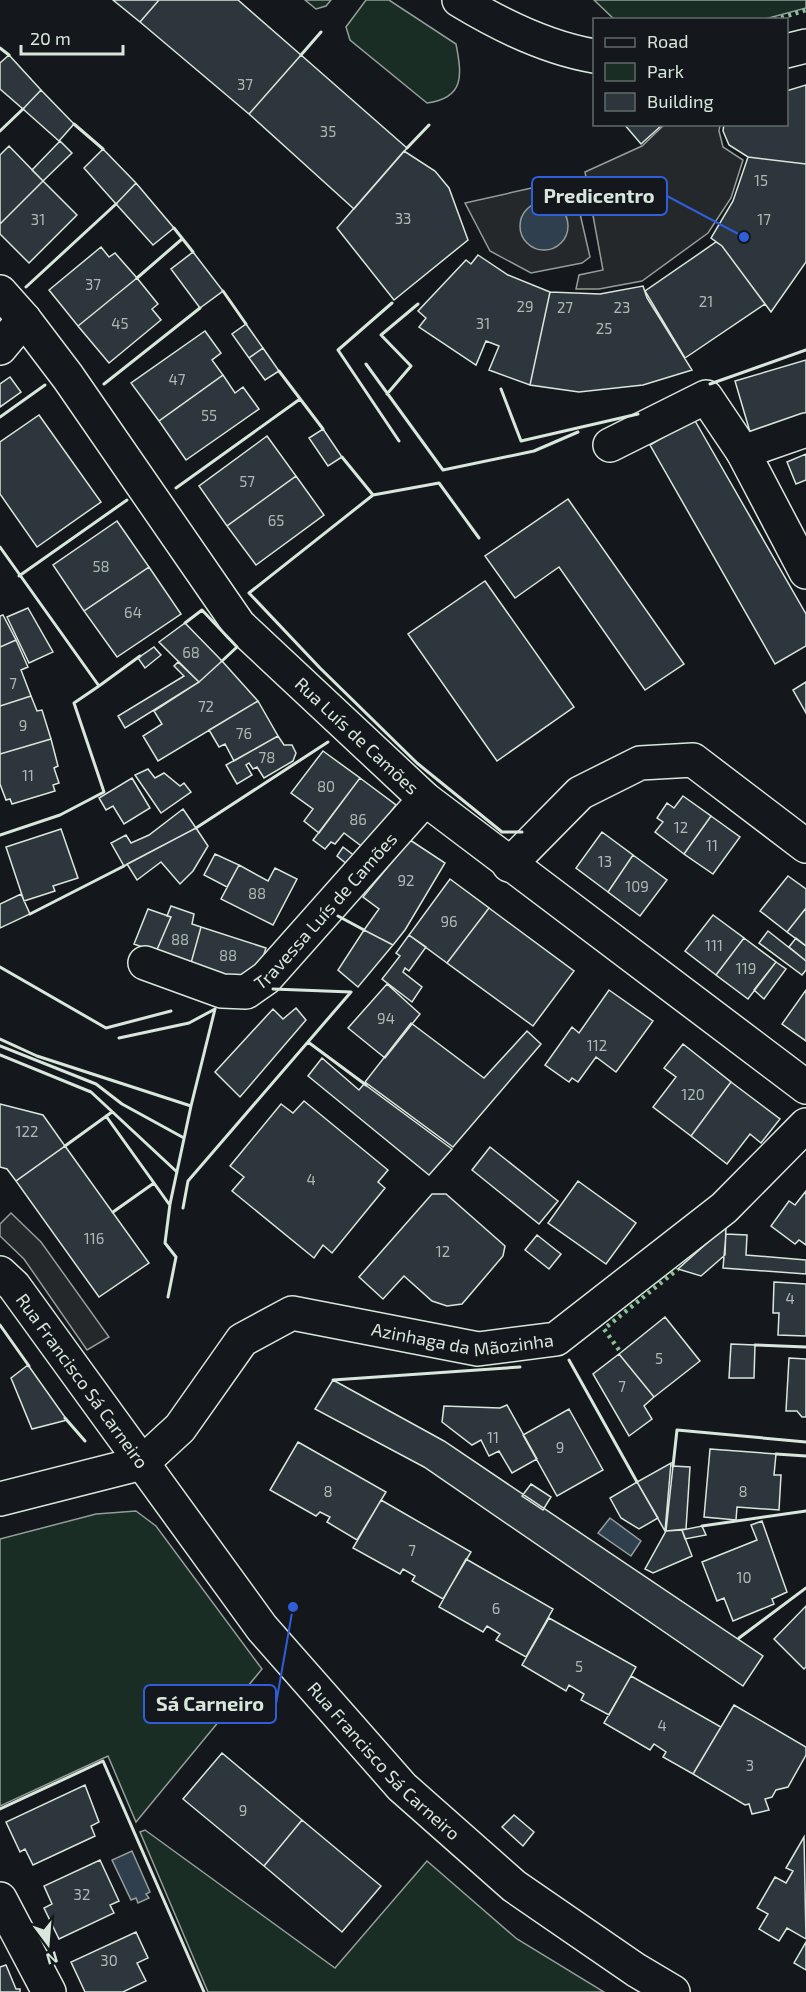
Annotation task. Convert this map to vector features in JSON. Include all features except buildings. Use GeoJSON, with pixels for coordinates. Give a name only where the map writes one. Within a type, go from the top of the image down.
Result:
{"type":"FeatureCollection","features":[{"type":"Feature","properties":{"kind":"street"},"geometry":{"type":"LineString","coordinates":[[459,0],[496,23],[578,53],[593,56]]}},
{"type":"Feature","properties":{"kind":"street"},"geometry":{"type":"LineString","coordinates":[[788,50],[806,46]]}},
{"type":"Feature","properties":{"kind":"street","name":"Rua Luís de Camões"},"geometry":{"type":"LineString","coordinates":[[0,292],[24,319],[68,377],[240,625],[424,799],[806,1087]]}},
{"type":"Feature","properties":{"kind":"street"},"geometry":{"type":"LineString","coordinates":[[0,348],[24,319]]}},
{"type":"Feature","properties":{"kind":"street"},"geometry":{"type":"LineString","coordinates":[[610,445],[706,397],[743,452],[806,572]]}},
{"type":"Feature","properties":{"kind":"street"},"geometry":{"type":"LineString","coordinates":[[743,452],[806,430]]}},
{"type":"Feature","properties":{"kind":"street"},"geometry":{"type":"LineString","coordinates":[[509,865],[580,793],[640,764],[693,760],[806,846]]}},
{"type":"Feature","properties":{"kind":"street","name":"Travessa Luís de Camões"},"geometry":{"type":"LineString","coordinates":[[145,963],[222,991],[246,992],[266,978],[424,799]]}},
{"type":"Feature","properties":{"kind":"street","name":"Azinhaga da Mãozinha"},"geometry":{"type":"LineString","coordinates":[[142,1462],[180,1428],[242,1340],[292,1313],[478,1349],[555,1339],[724,1208],[806,1125]]}},
{"type":"Feature","properties":{"kind":"street","name":"Rua Francisco Sá Carneiro"},"geometry":{"type":"LineString","coordinates":[[0,1273],[14,1286],[262,1628],[402,1787],[514,1886],[673,1992]]}},
{"type":"Feature","properties":{"kind":"street"},"geometry":{"type":"LineString","coordinates":[[0,1499],[142,1462]]}},
{"type":"Feature","properties":{"kind":"street"},"geometry":{"type":"LineString","coordinates":[[0,1899],[49,1992]]}},
{"type":"Feature","properties":{"kind":"green space"},"geometry":{"type":"Polygon","coordinates":[[[305,0],[331,0],[326,6],[316,9],[305,0]]]}},
{"type":"Feature","properties":{"kind":"green space"},"geometry":{"type":"Polygon","coordinates":[[[366,0],[389,0],[456,44],[459,66],[458,83],[448,96],[427,103],[350,40],[346,27],[366,0]]]}},
{"type":"Feature","properties":{"kind":"green space"},"geometry":{"type":"Polygon","coordinates":[[[594,0],[806,0],[806,8],[769,18],[613,18],[594,0]]]}},
{"type":"Feature","properties":{"kind":"green space"},"geometry":{"type":"Polygon","coordinates":[[[136,1511],[156,1526],[262,1669],[136,1822],[108,1756],[0,1806],[0,1539],[96,1514],[136,1511]]]}},
{"type":"Feature","properties":{"kind":"green space"},"geometry":{"type":"Polygon","coordinates":[[[145,1830],[335,1968],[427,1861],[517,1939],[604,1992],[208,1992],[140,1832],[145,1830]]]}},
{"type":"Feature","properties":{"kind":"shaded area"},"geometry":{"type":"Polygon","coordinates":[[[663,126],[720,126],[723,147],[743,160],[731,198],[708,233],[642,281],[599,289],[576,289],[579,275],[603,270],[585,172],[642,146],[663,126]]]}},
{"type":"Feature","properties":{"kind":"shaded area"},"geometry":{"type":"Polygon","coordinates":[[[572,179],[590,257],[582,263],[531,273],[490,251],[465,203],[572,179]]]}},
{"type":"Feature","properties":{"kind":"shaded area"},"geometry":{"type":"Polygon","coordinates":[[[11,1213],[41,1242],[109,1337],[87,1350],[24,1259],[0,1236],[0,1224],[11,1213]]]}},
{"type":"Feature","properties":{"kind":"water"},"geometry":{"type":"Polygon","coordinates":[[[539,202],[549,202],[564,212],[568,226],[564,240],[558,246],[549,250],[539,250],[524,240],[520,231],[520,221],[530,206],[539,202]]]}},
{"type":"Feature","properties":{"kind":"water"},"geometry":{"type":"Polygon","coordinates":[[[610,1518],[641,1541],[631,1556],[598,1533],[610,1518]]]}},
{"type":"Feature","properties":{"kind":"water"},"geometry":{"type":"Polygon","coordinates":[[[132,1851],[150,1892],[146,1894],[149,1898],[138,1903],[136,1898],[131,1900],[112,1860],[132,1851]]]}},
{"type":"Feature","properties":{"kind":"hedge"},"geometry":{"type":"LineString","coordinates":[[780,18],[806,10]]}},
{"type":"Feature","properties":{"kind":"hedge"},"geometry":{"type":"LineString","coordinates":[[619,1350],[604,1329],[678,1269]]}},
{"type":"Feature","properties":{"kind":"wall"},"geometry":{"type":"LineString","coordinates":[[301,55],[321,32]]}},
{"type":"Feature","properties":{"kind":"wall"},"geometry":{"type":"LineString","coordinates":[[0,48],[9,55]]}},
{"type":"Feature","properties":{"kind":"wall"},"geometry":{"type":"LineString","coordinates":[[0,131],[23,109]]}},
{"type":"Feature","properties":{"kind":"wall"},"geometry":{"type":"LineString","coordinates":[[74,124],[103,149]]}},
{"type":"Feature","properties":{"kind":"wall"},"geometry":{"type":"LineString","coordinates":[[407,148],[429,125]]}},
{"type":"Feature","properties":{"kind":"wall"},"geometry":{"type":"LineString","coordinates":[[26,287],[116,204]]}},
{"type":"Feature","properties":{"kind":"wall"},"geometry":{"type":"LineString","coordinates":[[174,228],[193,252]]}},
{"type":"Feature","properties":{"kind":"wall"},"geometry":{"type":"LineString","coordinates":[[137,278],[182,239]]}},
{"type":"Feature","properties":{"kind":"wall"},"geometry":{"type":"LineString","coordinates":[[223,291],[246,324]]}},
{"type":"Feature","properties":{"kind":"wall"},"geometry":{"type":"LineString","coordinates":[[392,303],[338,350],[399,441]]}},
{"type":"Feature","properties":{"kind":"wall"},"geometry":{"type":"LineString","coordinates":[[387,394],[411,366],[381,335],[418,304]]}},
{"type":"Feature","properties":{"kind":"wall"},"geometry":{"type":"LineString","coordinates":[[104,384],[200,308]]}},
{"type":"Feature","properties":{"kind":"wall"},"geometry":{"type":"LineString","coordinates":[[710,384],[806,350]]}},
{"type":"Feature","properties":{"kind":"wall"},"geometry":{"type":"LineString","coordinates":[[366,364],[443,470],[534,451],[578,432]]}},
{"type":"Feature","properties":{"kind":"wall"},"geometry":{"type":"LineString","coordinates":[[279,371],[323,429]]}},
{"type":"Feature","properties":{"kind":"wall"},"geometry":{"type":"LineString","coordinates":[[0,417],[45,385]]}},
{"type":"Feature","properties":{"kind":"wall"},"geometry":{"type":"LineString","coordinates":[[501,389],[521,441],[638,414]]}},
{"type":"Feature","properties":{"kind":"wall"},"geometry":{"type":"LineString","coordinates":[[176,488],[300,399]]}},
{"type":"Feature","properties":{"kind":"wall"},"geometry":{"type":"LineString","coordinates":[[342,457],[373,495]]}},
{"type":"Feature","properties":{"kind":"wall"},"geometry":{"type":"LineString","coordinates":[[479,538],[439,483],[373,495],[249,593],[320,668],[417,763],[502,832],[522,832]]}},
{"type":"Feature","properties":{"kind":"wall"},"geometry":{"type":"LineString","coordinates":[[19,576],[127,500]]}},
{"type":"Feature","properties":{"kind":"wall"},"geometry":{"type":"LineString","coordinates":[[0,547],[99,686],[140,656]]}},
{"type":"Feature","properties":{"kind":"wall"},"geometry":{"type":"LineString","coordinates":[[185,623],[202,610],[237,647],[222,661]]}},
{"type":"Feature","properties":{"kind":"wall"},"geometry":{"type":"LineString","coordinates":[[0,835],[60,815],[104,792],[74,703],[99,686]]}},
{"type":"Feature","properties":{"kind":"wall"},"geometry":{"type":"LineString","coordinates":[[196,828],[328,742]]}},
{"type":"Feature","properties":{"kind":"wall"},"geometry":{"type":"LineString","coordinates":[[30,914],[124,866]]}},
{"type":"Feature","properties":{"kind":"wall"},"geometry":{"type":"LineString","coordinates":[[338,916],[364,930]]}},
{"type":"Feature","properties":{"kind":"wall"},"geometry":{"type":"LineString","coordinates":[[0,967],[106,1028],[171,1011]]}},
{"type":"Feature","properties":{"kind":"wall"},"geometry":{"type":"LineString","coordinates":[[273,989],[351,992]]}},
{"type":"Feature","properties":{"kind":"wall"},"geometry":{"type":"LineString","coordinates":[[183,1208],[188,1181],[351,992]]}},
{"type":"Feature","properties":{"kind":"wall"},"geometry":{"type":"LineString","coordinates":[[119,1038],[189,1023],[215,1009]]}},
{"type":"Feature","properties":{"kind":"wall"},"geometry":{"type":"LineString","coordinates":[[191,1106],[215,1009]]}},
{"type":"Feature","properties":{"kind":"wall"},"geometry":{"type":"LineString","coordinates":[[0,1039],[37,1056],[191,1106],[170,1204],[165,1243],[176,1257],[168,1297]]}},
{"type":"Feature","properties":{"kind":"wall"},"geometry":{"type":"LineString","coordinates":[[308,1042],[366,1085]]}},
{"type":"Feature","properties":{"kind":"wall"},"geometry":{"type":"LineString","coordinates":[[0,1046],[96,1084],[122,1104],[184,1138]]}},
{"type":"Feature","properties":{"kind":"wall"},"geometry":{"type":"LineString","coordinates":[[0,1055],[91,1092],[177,1172]]}},
{"type":"Feature","properties":{"kind":"wall"},"geometry":{"type":"LineString","coordinates":[[65,1146],[112,1112]]}},
{"type":"Feature","properties":{"kind":"wall"},"geometry":{"type":"LineString","coordinates":[[106,1116],[169,1204]]}},
{"type":"Feature","properties":{"kind":"wall"},"geometry":{"type":"LineString","coordinates":[[113,1212],[154,1183]]}},
{"type":"Feature","properties":{"kind":"wall"},"geometry":{"type":"LineString","coordinates":[[0,1325],[29,1366]]}},
{"type":"Feature","properties":{"kind":"wall"},"geometry":{"type":"LineString","coordinates":[[755,1345],[806,1347]]}},
{"type":"Feature","properties":{"kind":"wall"},"geometry":{"type":"LineString","coordinates":[[569,1360],[637,1482]]}},
{"type":"Feature","properties":{"kind":"wall"},"geometry":{"type":"LineString","coordinates":[[333,1380],[520,1367]]}},
{"type":"Feature","properties":{"kind":"wall"},"geometry":{"type":"LineString","coordinates":[[65,1418],[85,1441]]}},
{"type":"Feature","properties":{"kind":"wall"},"geometry":{"type":"LineString","coordinates":[[673,1466],[677,1430],[806,1442]]}},
{"type":"Feature","properties":{"kind":"wall"},"geometry":{"type":"LineString","coordinates":[[776,1454],[806,1456]]}},
{"type":"Feature","properties":{"kind":"wall"},"geometry":{"type":"LineString","coordinates":[[702,1526],[806,1511]]}},
{"type":"Feature","properties":{"kind":"wall"},"geometry":{"type":"LineString","coordinates":[[739,1638],[806,1588]]}},
{"type":"Feature","properties":{"kind":"wall"},"geometry":{"type":"LineString","coordinates":[[0,1809],[103,1761],[204,1992]]}},
{"type":"Feature","properties":{"kind":"place","name":"Predicentro"},"geometry":{"type":"Point","coordinates":[744,237]}},
{"type":"Feature","properties":{"kind":"place","name":"Sá Carneiro"},"geometry":{"type":"Point","coordinates":[293,1607]}}]}
